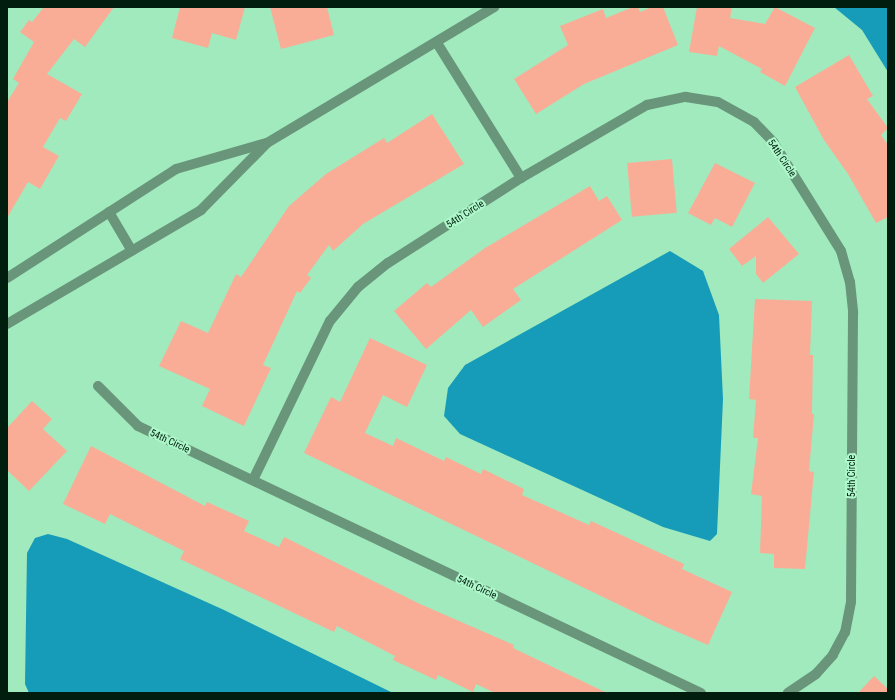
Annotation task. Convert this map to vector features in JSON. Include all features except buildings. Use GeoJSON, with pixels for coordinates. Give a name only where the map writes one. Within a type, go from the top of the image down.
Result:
{"type":"FeatureCollection","features":[{"type":"Feature","properties":{"kind":"street"},"geometry":{"type":"LineString","coordinates":[[7,324],[201,210],[268,143],[437,43],[494,7]]}},
{"type":"Feature","properties":{"kind":"street"},"geometry":{"type":"LineString","coordinates":[[437,43],[521,178]]}},
{"type":"Feature","properties":{"kind":"street","name":"54th Circle"},"geometry":{"type":"LineString","coordinates":[[253,480],[330,321],[358,287],[388,263],[521,178],[647,105],[686,97],[718,102],[754,122],[774,142],[841,251],[850,282],[853,313],[851,602],[845,632],[833,655],[816,674],[788,693]]}},
{"type":"Feature","properties":{"kind":"street"},"geometry":{"type":"LineString","coordinates":[[7,278],[176,169],[268,143]]}},
{"type":"Feature","properties":{"kind":"street"},"geometry":{"type":"LineString","coordinates":[[110,212],[132,251]]}},
{"type":"Feature","properties":{"kind":"street","name":"54th Circle"},"geometry":{"type":"LineString","coordinates":[[98,386],[138,426],[701,693]]}},
{"type":"Feature","properties":{"kind":"water"},"geometry":{"type":"Polygon","coordinates":[[[834,7],[888,7],[888,72],[862,30],[834,7]]]}},
{"type":"Feature","properties":{"kind":"water"},"geometry":{"type":"Polygon","coordinates":[[[670,251],[703,271],[719,315],[723,399],[717,534],[710,541],[663,527],[460,434],[444,416],[448,388],[465,365],[670,251]]]}},
{"type":"Feature","properties":{"kind":"water"},"geometry":{"type":"Polygon","coordinates":[[[48,534],[67,539],[224,610],[393,693],[29,693],[25,684],[27,553],[35,538],[48,534]]]}}]}
